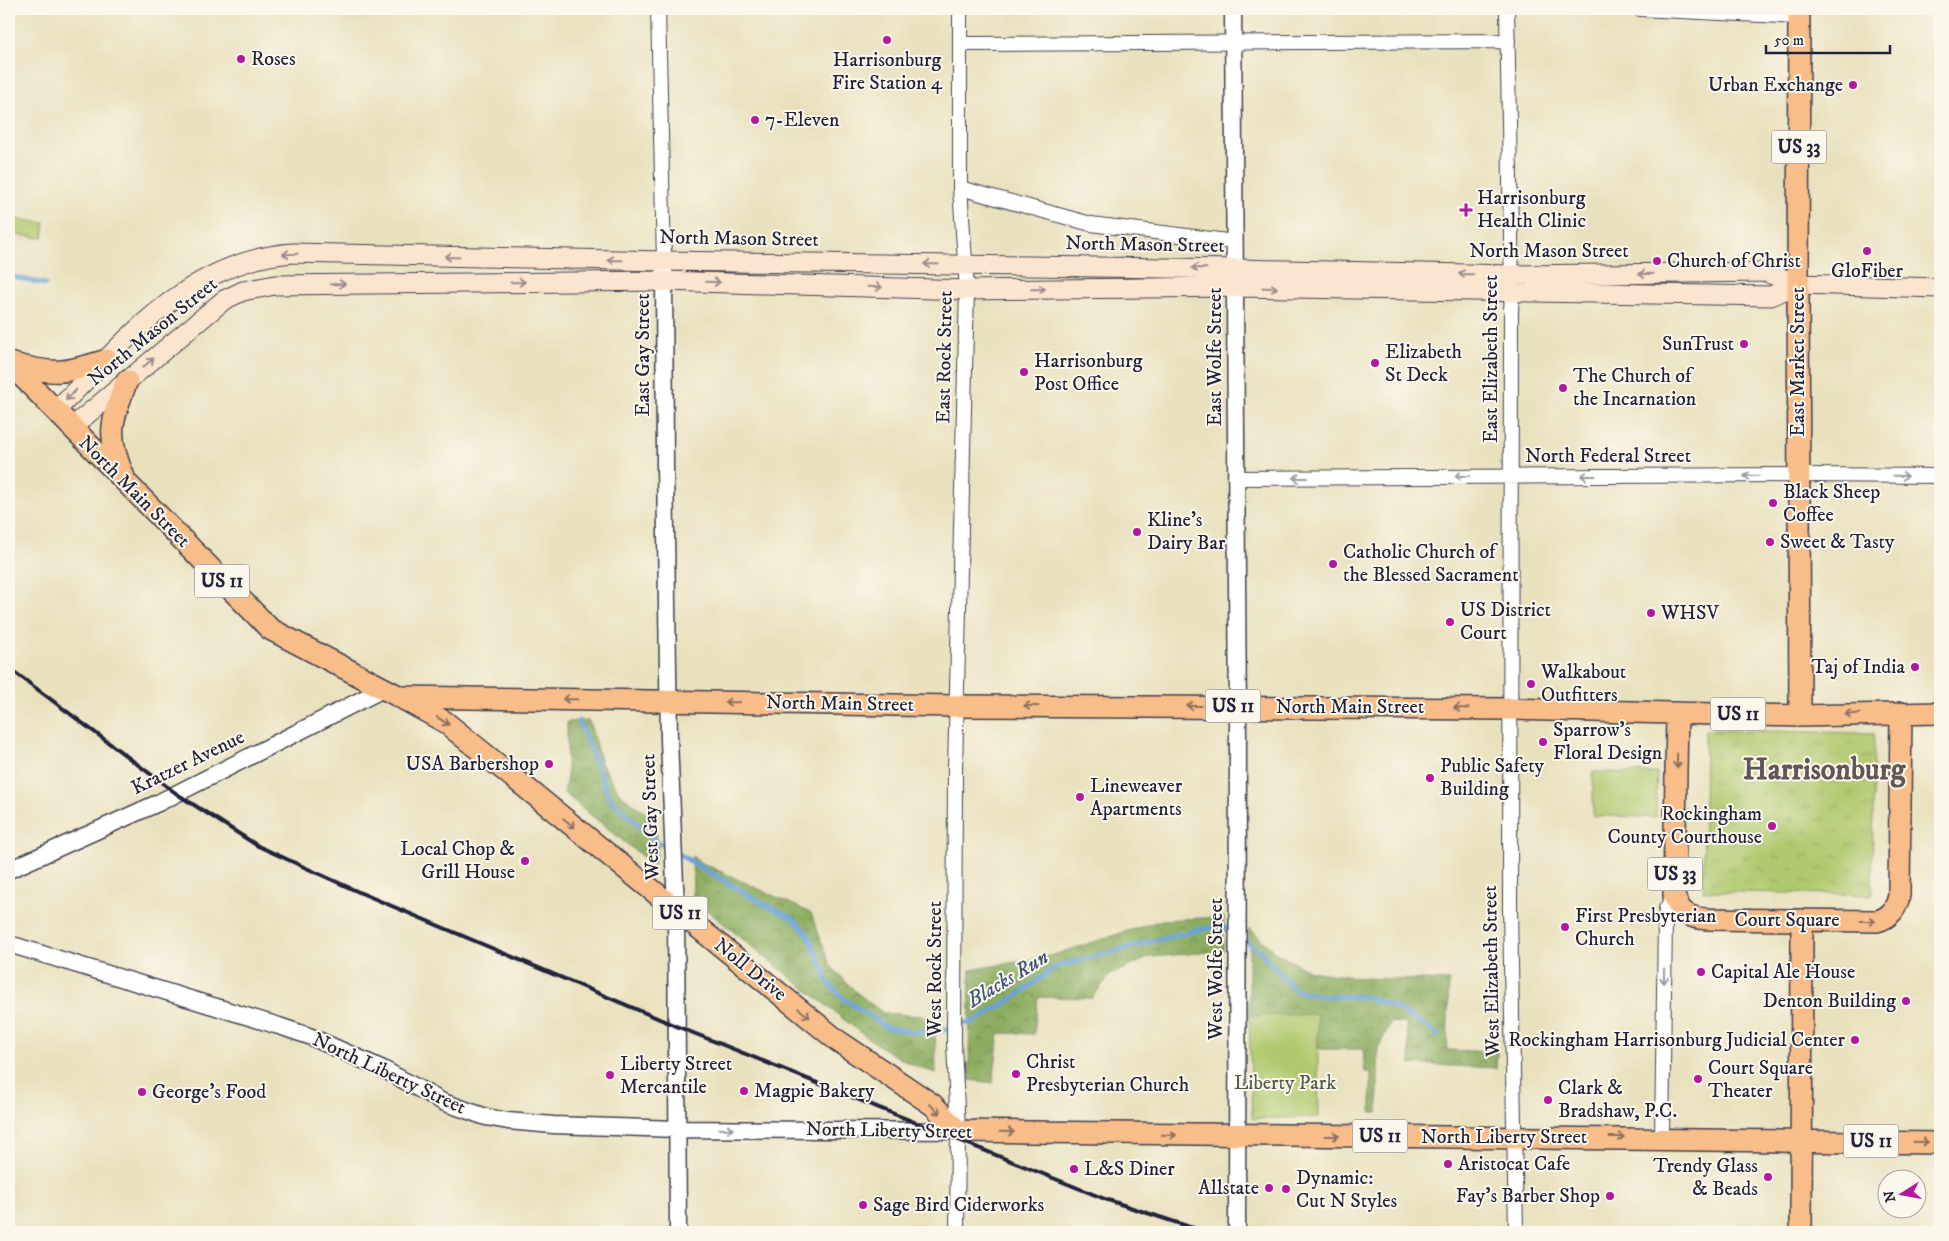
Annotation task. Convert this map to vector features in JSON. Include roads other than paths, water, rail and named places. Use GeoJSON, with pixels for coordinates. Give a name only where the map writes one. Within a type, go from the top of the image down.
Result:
{"type":"FeatureCollection","features":[{"type":"Feature","properties":{"kind":"main road","name":"East Market Street"},"geometry":{"type":"LineString","coordinates":[[1799,13],[1800,716]]}},
{"type":"Feature","properties":{"kind":"main road","name":"North Mason Street"},"geometry":{"type":"LineString","coordinates":[[55,411],[149,319],[192,285],[232,266],[278,254],[965,265],[1236,278],[1512,284],[1771,296],[1798,284]]}},
{"type":"Feature","properties":{"kind":"main road","name":"North Mason Street"},"geometry":{"type":"LineString","coordinates":[[70,428],[224,300],[243,290],[275,285],[664,281],[967,290],[1236,278]]}},
{"type":"Feature","properties":{"kind":"main road"},"geometry":{"type":"LineString","coordinates":[[1798,284],[1940,288]]}},
{"type":"Feature","properties":{"kind":"main road"},"geometry":{"type":"LineString","coordinates":[[9,363],[38,371],[59,372],[72,371],[107,360]]}},
{"type":"Feature","properties":{"kind":"main road","name":"North Main Street"},"geometry":{"type":"LineString","coordinates":[[9,363],[70,428],[270,629],[392,693],[668,701],[956,706],[1238,706],[1510,709],[1800,716]]}},
{"type":"Feature","properties":{"kind":"main road"},"geometry":{"type":"LineString","coordinates":[[127,381],[116,406],[112,439],[117,461],[128,486]]}},
{"type":"Feature","properties":{"kind":"main road","name":"Noll Drive"},"geometry":{"type":"LineString","coordinates":[[392,693],[446,722],[838,1041],[933,1105],[958,1131]]}},
{"type":"Feature","properties":{"kind":"main road","name":"US 33"},"geometry":{"type":"LineString","coordinates":[[1674,895],[1677,713]]}},
{"type":"Feature","properties":{"kind":"main road","name":"Court Square"},"geometry":{"type":"LineString","coordinates":[[1674,895],[1679,907],[1690,917],[1707,920],[1881,920],[1893,911],[1898,902],[1900,869],[1901,713]]}},
{"type":"Feature","properties":{"kind":"main road","name":"US 11"},"geometry":{"type":"LineString","coordinates":[[1800,716],[1940,713]]}},
{"type":"Feature","properties":{"kind":"main road"},"geometry":{"type":"LineString","coordinates":[[1802,920],[1802,1232]]}},
{"type":"Feature","properties":{"kind":"main road","name":"North Liberty Street"},"geometry":{"type":"LineString","coordinates":[[958,1131],[1237,1136],[1802,1140]]}},
{"type":"Feature","properties":{"kind":"main road","name":"US 11"},"geometry":{"type":"LineString","coordinates":[[1802,1140],[1940,1142]]}},
{"type":"Feature","properties":{"kind":"street","name":"East Gay Street"},"geometry":{"type":"LineString","coordinates":[[658,9],[664,261],[668,701]]}},
{"type":"Feature","properties":{"kind":"street","name":"East Rock Street"},"geometry":{"type":"LineString","coordinates":[[956,706],[967,290],[960,188],[960,9]]}},
{"type":"Feature","properties":{"kind":"street","name":"East Wolfe Street"},"geometry":{"type":"LineString","coordinates":[[1233,9],[1238,706]]}},
{"type":"Feature","properties":{"kind":"street","name":"East Elizabeth Street"},"geometry":{"type":"LineString","coordinates":[[1507,9],[1512,284],[1510,311],[1510,709]]}},
{"type":"Feature","properties":{"kind":"street"},"geometry":{"type":"LineString","coordinates":[[1640,9],[1799,13]]}},
{"type":"Feature","properties":{"kind":"street"},"geometry":{"type":"LineString","coordinates":[[960,44],[1508,41]]}},
{"type":"Feature","properties":{"kind":"street","name":"North Mason Street"},"geometry":{"type":"LineString","coordinates":[[960,188],[1090,224],[1235,242]]}},
{"type":"Feature","properties":{"kind":"street","name":"North Federal Street"},"geometry":{"type":"LineString","coordinates":[[1237,478],[1940,476]]}},
{"type":"Feature","properties":{"kind":"street","name":"Kratzer Avenue"},"geometry":{"type":"LineString","coordinates":[[9,870],[158,803],[392,693]]}},
{"type":"Feature","properties":{"kind":"street","name":"West Gay Street"},"geometry":{"type":"LineString","coordinates":[[668,701],[676,909],[678,1232]]}},
{"type":"Feature","properties":{"kind":"street","name":"West Rock Street"},"geometry":{"type":"LineString","coordinates":[[956,706],[954,1044],[958,1131],[957,1232]]}},
{"type":"Feature","properties":{"kind":"street","name":"West Wolfe Street"},"geometry":{"type":"LineString","coordinates":[[1237,1232],[1238,706]]}},
{"type":"Feature","properties":{"kind":"street","name":"West Elizabeth Street"},"geometry":{"type":"LineString","coordinates":[[1510,709],[1510,908],[1516,1232]]}},
{"type":"Feature","properties":{"kind":"street"},"geometry":{"type":"LineString","coordinates":[[1662,1138],[1665,921],[1666,909],[1674,895]]}},
{"type":"Feature","properties":{"kind":"street","name":"North Liberty Street"},"geometry":{"type":"LineString","coordinates":[[9,944],[212,1004],[301,1034],[383,1069],[443,1102],[486,1117],[546,1125],[677,1129],[958,1131]]}},
{"type":"Feature","properties":{"kind":"waterway","name":"Blacks Run"},"geometry":{"type":"LineString","coordinates":[[9,276],[45,284]]}},
{"type":"Feature","properties":{"kind":"waterway","name":"Blacks Run"},"geometry":{"type":"LineString","coordinates":[[579,721],[610,799],[656,841],[670,849]]}},
{"type":"Feature","properties":{"kind":"waterway","name":"Blacks Run"},"geometry":{"type":"LineString","coordinates":[[677,853],[751,897],[794,919],[808,935],[827,981],[841,997],[887,1028],[915,1032],[936,1032],[977,1020],[1012,999],[1057,966],[1196,930],[1223,926],[1234,934]]}},
{"type":"Feature","properties":{"kind":"waterway","name":"Blacks Run"},"geometry":{"type":"LineString","coordinates":[[1241,938],[1260,951],[1294,990],[1322,996],[1367,997],[1396,1008],[1439,1035]]}},
{"type":"Feature","properties":{"kind":"railway"},"geometry":{"type":"LineString","coordinates":[[9,668],[177,794],[258,846],[361,893],[676,1026],[1105,1199],[1205,1232]]}},
{"type":"Feature","properties":{"kind":"place","name":"Harrisonburg Fire Station 4"},"geometry":{"type":"Point","coordinates":[887,40]}},
{"type":"Feature","properties":{"kind":"place","name":"Roses"},"geometry":{"type":"Point","coordinates":[241,59]}},
{"type":"Feature","properties":{"kind":"place","name":"Urban Exchange"},"geometry":{"type":"Point","coordinates":[1853,85]}},
{"type":"Feature","properties":{"kind":"place","name":"7-Eleven"},"geometry":{"type":"Point","coordinates":[755,120]}},
{"type":"Feature","properties":{"kind":"place","name":"Harrisonburg Health Clinic"},"geometry":{"type":"Point","coordinates":[1466,210]}},
{"type":"Feature","properties":{"kind":"place","name":"GloFiber"},"geometry":{"type":"Point","coordinates":[1867,251]}},
{"type":"Feature","properties":{"kind":"place","name":"Church of Christ"},"geometry":{"type":"Point","coordinates":[1657,261]}},
{"type":"Feature","properties":{"kind":"place","name":"SunTrust"},"geometry":{"type":"Point","coordinates":[1744,344]}},
{"type":"Feature","properties":{"kind":"place","name":"Elizabeth St Deck"},"geometry":{"type":"Point","coordinates":[1375,363]}},
{"type":"Feature","properties":{"kind":"place","name":"Harrisonburg Post Office"},"geometry":{"type":"Point","coordinates":[1024,372]}},
{"type":"Feature","properties":{"kind":"place","name":"The Church of the Incarnation"},"geometry":{"type":"Point","coordinates":[1563,388]}},
{"type":"Feature","properties":{"kind":"place","name":"Black Sheep Coffee"},"geometry":{"type":"Point","coordinates":[1773,503]}},
{"type":"Feature","properties":{"kind":"place","name":"Kline's Dairy Bar"},"geometry":{"type":"Point","coordinates":[1137,532]}},
{"type":"Feature","properties":{"kind":"place","name":"Sweet & Tasty"},"geometry":{"type":"Point","coordinates":[1770,542]}},
{"type":"Feature","properties":{"kind":"place","name":"Catholic Church of the Blessed Sacrament"},"geometry":{"type":"Point","coordinates":[1333,564]}},
{"type":"Feature","properties":{"kind":"place","name":"WHSV"},"geometry":{"type":"Point","coordinates":[1651,613]}},
{"type":"Feature","properties":{"kind":"place","name":"US District Court"},"geometry":{"type":"Point","coordinates":[1450,622]}},
{"type":"Feature","properties":{"kind":"place","name":"Taj of India"},"geometry":{"type":"Point","coordinates":[1915,667]}},
{"type":"Feature","properties":{"kind":"place","name":"Walkabout Outfitters"},"geometry":{"type":"Point","coordinates":[1531,684]}},
{"type":"Feature","properties":{"kind":"place","name":"Sparrow's Floral Design"},"geometry":{"type":"Point","coordinates":[1543,742]}},
{"type":"Feature","properties":{"kind":"place","name":"USA Barbershop"},"geometry":{"type":"Point","coordinates":[549,764]}},
{"type":"Feature","properties":{"kind":"place","name":"Public Safety Building"},"geometry":{"type":"Point","coordinates":[1430,778]}},
{"type":"Feature","properties":{"kind":"place","name":"Lineweaver Apartments"},"geometry":{"type":"Point","coordinates":[1080,797]}},
{"type":"Feature","properties":{"kind":"place","name":"Rockingham County Courthouse"},"geometry":{"type":"Point","coordinates":[1772,826]}},
{"type":"Feature","properties":{"kind":"place","name":"Local Chop & Grill House"},"geometry":{"type":"Point","coordinates":[525,861]}},
{"type":"Feature","properties":{"kind":"place","name":"First Presbyterian Church"},"geometry":{"type":"Point","coordinates":[1565,927]}},
{"type":"Feature","properties":{"kind":"place","name":"Capital Ale House"},"geometry":{"type":"Point","coordinates":[1701,972]}},
{"type":"Feature","properties":{"kind":"place","name":"Denton Building"},"geometry":{"type":"Point","coordinates":[1906,1001]}},
{"type":"Feature","properties":{"kind":"place","name":"Rockingham Harrisonburg Judicial Center"},"geometry":{"type":"Point","coordinates":[1855,1040]}},
{"type":"Feature","properties":{"kind":"place","name":"Christ Presbyterian Church"},"geometry":{"type":"Point","coordinates":[1016,1074]}},
{"type":"Feature","properties":{"kind":"place","name":"Liberty Street Mercantile"},"geometry":{"type":"Point","coordinates":[610,1075]}},
{"type":"Feature","properties":{"kind":"place","name":"Court Square Theater"},"geometry":{"type":"Point","coordinates":[1698,1079]}},
{"type":"Feature","properties":{"kind":"place","name":"Magpie Bakery"},"geometry":{"type":"Point","coordinates":[744,1091]}},
{"type":"Feature","properties":{"kind":"place","name":"George's Food"},"geometry":{"type":"Point","coordinates":[142,1092]}},
{"type":"Feature","properties":{"kind":"place","name":"Clark & Bradshaw, P.C."},"geometry":{"type":"Point","coordinates":[1548,1100]}},
{"type":"Feature","properties":{"kind":"place","name":"Aristocat Cafe"},"geometry":{"type":"Point","coordinates":[1448,1164]}},
{"type":"Feature","properties":{"kind":"place","name":"L&S Diner"},"geometry":{"type":"Point","coordinates":[1074,1169]}},
{"type":"Feature","properties":{"kind":"place","name":"Trendy Glass & Beads"},"geometry":{"type":"Point","coordinates":[1768,1177]}},
{"type":"Feature","properties":{"kind":"place","name":"Allstate"},"geometry":{"type":"Point","coordinates":[1269,1188]}},
{"type":"Feature","properties":{"kind":"place","name":"Dynamic: Cut N Styles"},"geometry":{"type":"Point","coordinates":[1286,1189]}},
{"type":"Feature","properties":{"kind":"place","name":"Fay's Barber Shop"},"geometry":{"type":"Point","coordinates":[1610,1196]}},
{"type":"Feature","properties":{"kind":"place","name":"Sage Bird Ciderworks"},"geometry":{"type":"Point","coordinates":[863,1205]}},
{"type":"Feature","properties":{"kind":"district","name":"Harrisonburg"},"geometry":{"type":"Point","coordinates":[1824,770]}},
{"type":"Feature","properties":{"kind":"park label","name":"Liberty Park"},"geometry":{"type":"Point","coordinates":[1285,1083]}}]}
